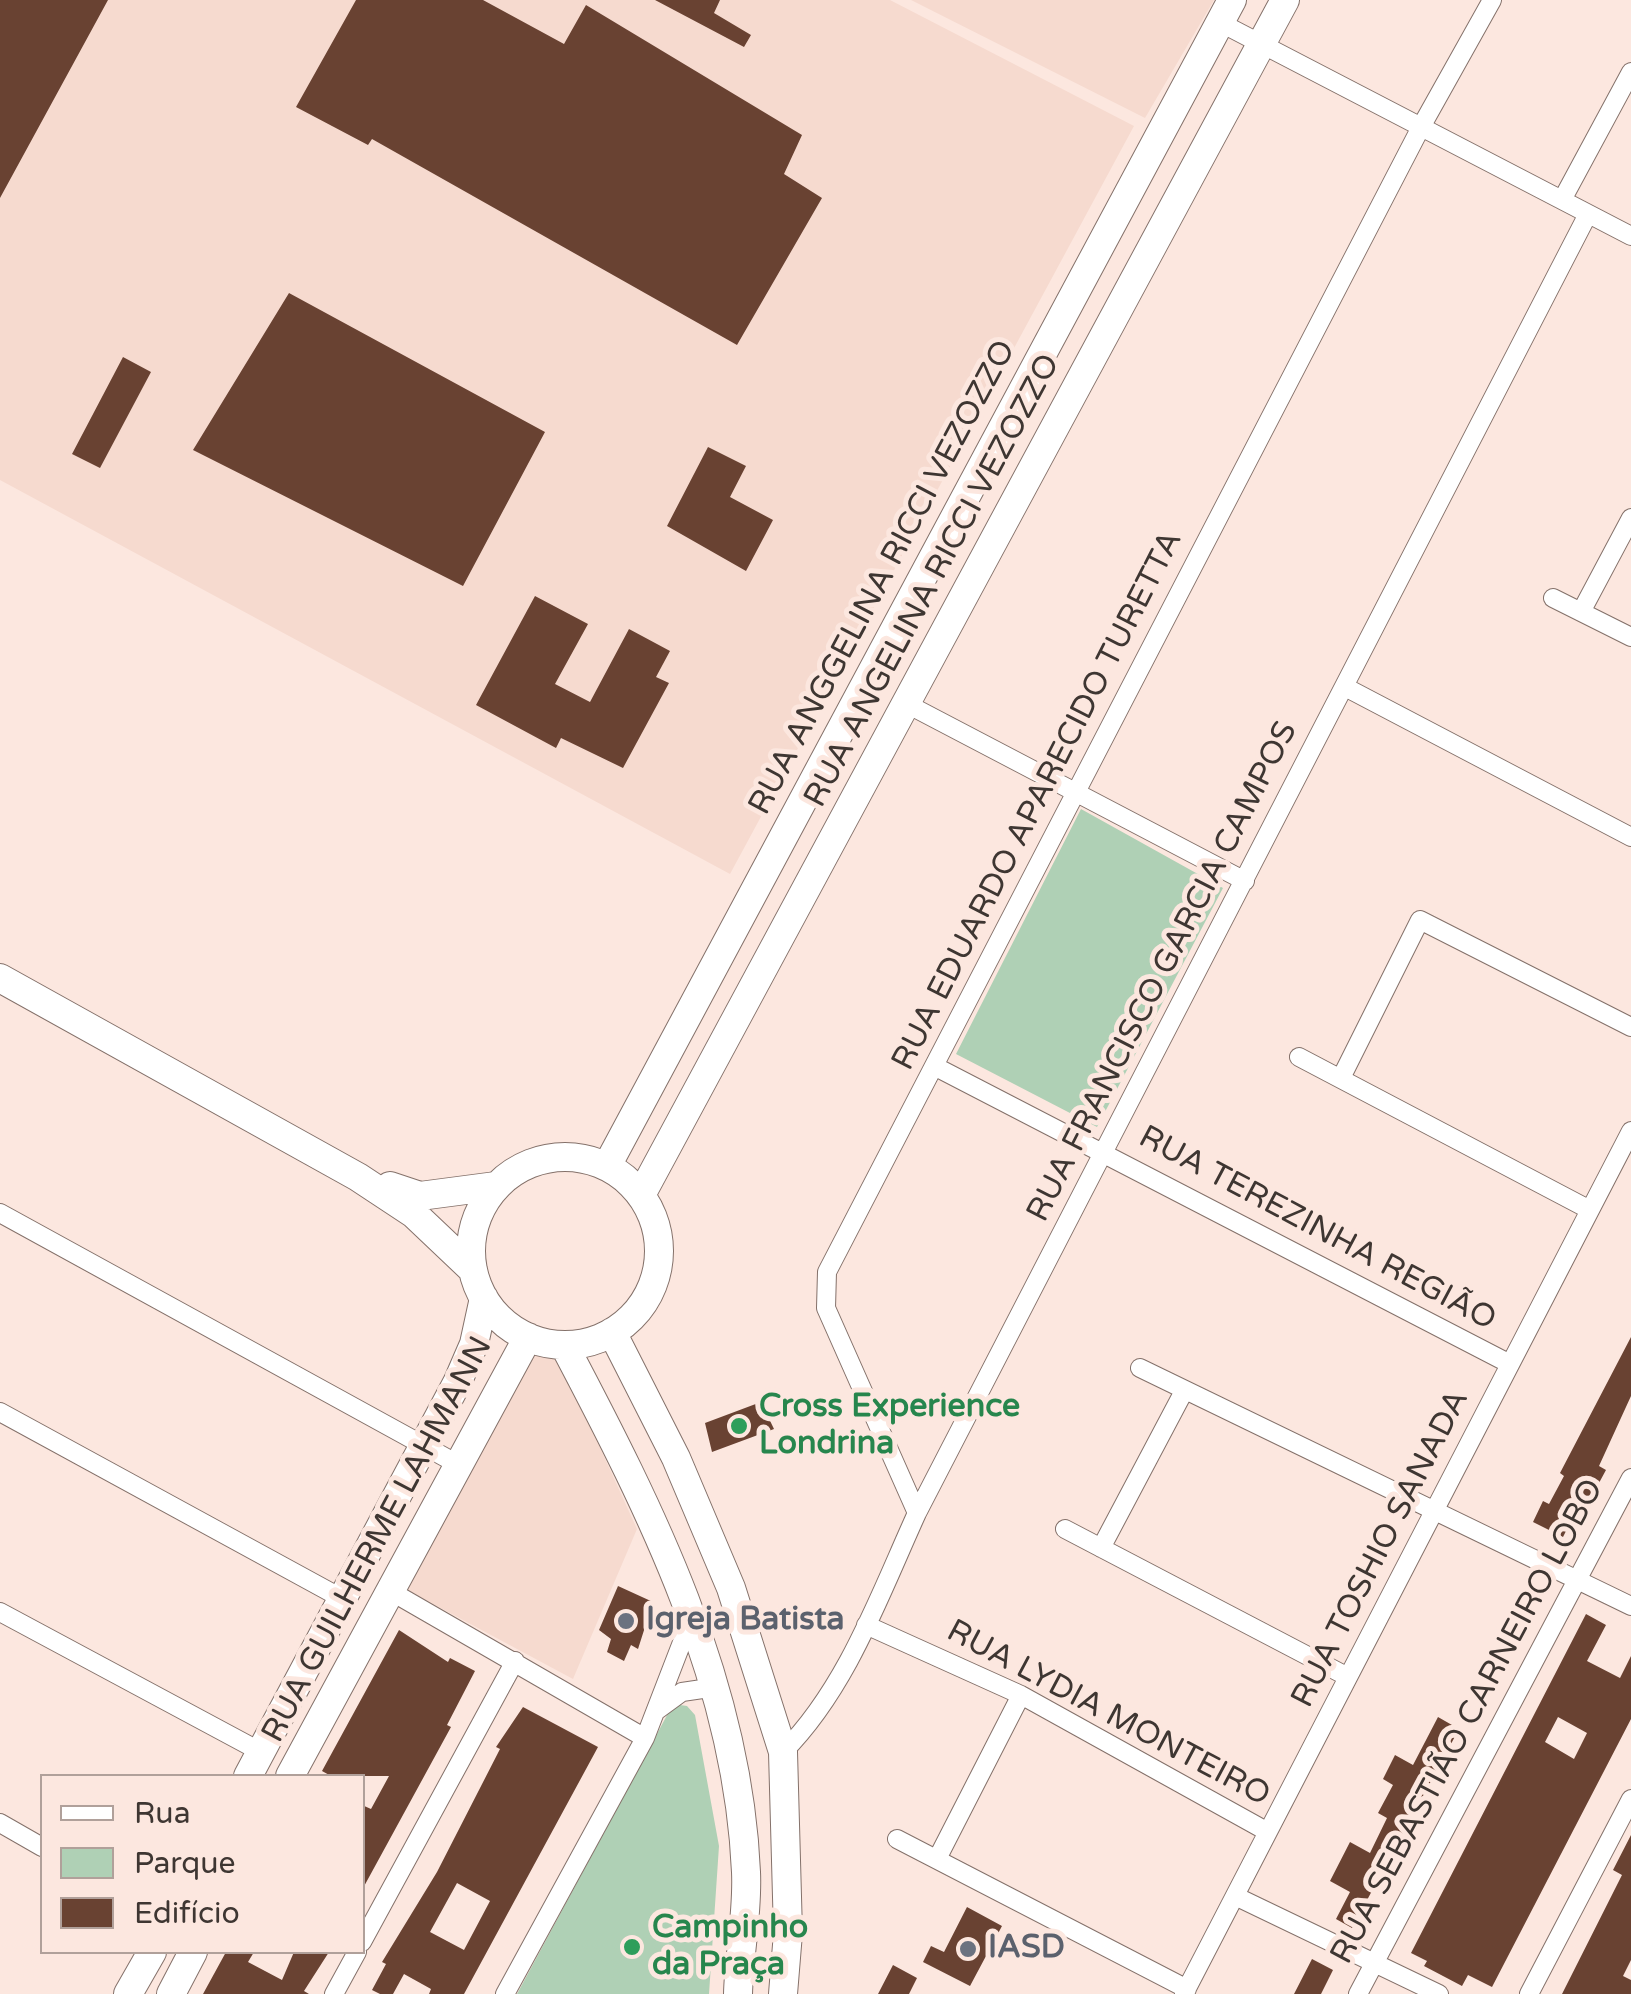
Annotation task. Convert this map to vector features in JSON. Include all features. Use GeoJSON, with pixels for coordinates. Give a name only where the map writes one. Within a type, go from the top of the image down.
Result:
{"type":"FeatureCollection","features":[{"type":"Feature","properties":{"kind":"main road","name":"RUA ANGELINA RICCI VEZOZZO"},"geometry":{"type":"LineString","coordinates":[[641,1194],[1285,0]]}},
{"type":"Feature","properties":{"kind":"main road","name":"RUA ANGGELINA RICCI VEZOZZO"},"geometry":{"type":"LineString","coordinates":[[606,1166],[1226,11]]}},
{"type":"Feature","properties":{"kind":"main road"},"geometry":{"type":"LineString","coordinates":[[888,640],[930,662]]}},
{"type":"Feature","properties":{"kind":"main road"},"geometry":{"type":"LineString","coordinates":[[0,978],[358,1177],[414,1214],[473,1270]]}},
{"type":"Feature","properties":{"kind":"main road"},"geometry":{"type":"LineString","coordinates":[[548,1158],[578,1158],[606,1166],[641,1194],[654,1218],[658,1270],[633,1316],[612,1332],[564,1345],[528,1337],[503,1321],[484,1298],[473,1270],[471,1240],[479,1211],[496,1186],[520,1168],[548,1158]]}},
{"type":"Feature","properties":{"kind":"main road"},"geometry":{"type":"LineString","coordinates":[[358,1177],[420,1196],[454,1195],[496,1186]]}},
{"type":"Feature","properties":{"kind":"main road"},"geometry":{"type":"LineString","coordinates":[[255,1764],[458,1381],[474,1344],[484,1298]]}},
{"type":"Feature","properties":{"kind":"main road"},"geometry":{"type":"LineString","coordinates":[[612,1332],[676,1458],[731,1588],[783,1752],[783,1994]]}},
{"type":"Feature","properties":{"kind":"main road","name":"RUA GUILHERME LAHMANN"},"geometry":{"type":"LineString","coordinates":[[291,1774],[462,1466],[528,1337]]}},
{"type":"Feature","properties":{"kind":"main road"},"geometry":{"type":"LineString","coordinates":[[564,1345],[627,1464],[692,1617],[733,1748],[746,1875],[738,1994]]}},
{"type":"Feature","properties":{"kind":"main road"},"geometry":{"type":"LineString","coordinates":[[741,1946],[786,1947]]}},
{"type":"Feature","properties":{"kind":"main road"},"geometry":{"type":"LineString","coordinates":[[128,1994],[151,1954]]}},
{"type":"Feature","properties":{"kind":"main road"},"geometry":{"type":"LineString","coordinates":[[170,1994],[193,1954]]}},
{"type":"Feature","properties":{"kind":"street","name":"RUA EDUARDO APARECIDO TURETTA"},"geometry":{"type":"LineString","coordinates":[[918,1513],[826,1308],[826,1272],[1422,127],[1492,0]]}},
{"type":"Feature","properties":{"kind":"street"},"geometry":{"type":"LineString","coordinates":[[1226,11],[1261,44],[1631,236]]}},
{"type":"Feature","properties":{"kind":"street"},"geometry":{"type":"LineString","coordinates":[[1562,200],[1631,72]]}},
{"type":"Feature","properties":{"kind":"street","name":"RUA FRANCISCO GARCIA CAMPOS"},"geometry":{"type":"LineString","coordinates":[[783,1752],[816,1715],[866,1625],[918,1513],[1103,1150],[1588,214]]}},
{"type":"Feature","properties":{"kind":"street"},"geometry":{"type":"LineString","coordinates":[[1582,612],[1631,518]]}},
{"type":"Feature","properties":{"kind":"street"},"geometry":{"type":"LineString","coordinates":[[1554,598],[1631,637]]}},
{"type":"Feature","properties":{"kind":"street"},"geometry":{"type":"LineString","coordinates":[[1345,687],[1631,837]]}},
{"type":"Feature","properties":{"kind":"street"},"geometry":{"type":"LineString","coordinates":[[907,704],[1244,881]]}},
{"type":"Feature","properties":{"kind":"street"},"geometry":{"type":"LineString","coordinates":[[1341,1078],[1420,920],[1631,1027]]}},
{"type":"Feature","properties":{"kind":"street"},"geometry":{"type":"LineString","coordinates":[[1299,1057],[1590,1210]]}},
{"type":"Feature","properties":{"kind":"street","name":"RUA TEREZINHA REGIÃO"},"geometry":{"type":"LineString","coordinates":[[934,1066],[1103,1150],[1510,1364]]}},
{"type":"Feature","properties":{"kind":"street","name":"RUA TOSHIO SANADA"},"geometry":{"type":"LineString","coordinates":[[1186,1991],[1631,1131]]}},
{"type":"Feature","properties":{"kind":"street"},"geometry":{"type":"LineString","coordinates":[[0,1213],[462,1466]]}},
{"type":"Feature","properties":{"kind":"street"},"geometry":{"type":"LineString","coordinates":[[1140,1368],[1183,1393],[1436,1508],[1631,1606]]}},
{"type":"Feature","properties":{"kind":"street"},"geometry":{"type":"LineString","coordinates":[[1101,1548],[1183,1393]]}},
{"type":"Feature","properties":{"kind":"street"},"geometry":{"type":"LineString","coordinates":[[0,1412],[341,1598]]}},
{"type":"Feature","properties":{"kind":"street","name":"RUA SEBASTIÃO CARNEIRO LOBO"},"geometry":{"type":"LineString","coordinates":[[1358,1994],[1580,1581],[1631,1478]]}},
{"type":"Feature","properties":{"kind":"street"},"geometry":{"type":"LineString","coordinates":[[1065,1530],[1348,1677]]}},
{"type":"Feature","properties":{"kind":"street"},"geometry":{"type":"LineString","coordinates":[[392,1592],[645,1738]]}},
{"type":"Feature","properties":{"kind":"street"},"geometry":{"type":"LineString","coordinates":[[0,1612],[255,1764]]}},
{"type":"Feature","properties":{"kind":"street"},"geometry":{"type":"LineString","coordinates":[[505,1994],[645,1738],[692,1617]]}},
{"type":"Feature","properties":{"kind":"street","name":"RUA LYDIA MONTEIRO"},"geometry":{"type":"LineString","coordinates":[[866,1625],[1021,1695],[1268,1832]]}},
{"type":"Feature","properties":{"kind":"street"},"geometry":{"type":"LineString","coordinates":[[365,1936],[515,1660]]}},
{"type":"Feature","properties":{"kind":"street"},"geometry":{"type":"LineString","coordinates":[[656,1711],[682,1692],[716,1687]]}},
{"type":"Feature","properties":{"kind":"street"},"geometry":{"type":"LineString","coordinates":[[937,1859],[1021,1695]]}},
{"type":"Feature","properties":{"kind":"street"},"geometry":{"type":"LineString","coordinates":[[1529,1994],[1631,1799]]}},
{"type":"Feature","properties":{"kind":"street"},"geometry":{"type":"LineString","coordinates":[[0,1823],[40,1846]]}},
{"type":"Feature","properties":{"kind":"street"},"geometry":{"type":"LineString","coordinates":[[898,1839],[1186,1991]]}},
{"type":"Feature","properties":{"kind":"street"},"geometry":{"type":"LineString","coordinates":[[1235,1896],[1439,1994]]}},
{"type":"Feature","properties":{"kind":"street"},"geometry":{"type":"LineString","coordinates":[[334,1994],[356,1954]]}},
{"type":"Feature","properties":{"kind":"shaded area"},"geometry":{"type":"Polygon","coordinates":[[[0,0],[890,0],[1134,126],[730,874],[0,480],[0,0]]]}},
{"type":"Feature","properties":{"kind":"shaded area"},"geometry":{"type":"Polygon","coordinates":[[[911,0],[1214,0],[1145,118],[911,0]]]}},
{"type":"Feature","properties":{"kind":"shaded area"},"geometry":{"type":"Polygon","coordinates":[[[534,1345],[558,1355],[637,1529],[573,1679],[407,1590],[534,1345]]]}},
{"type":"Feature","properties":{"kind":"green space"},"geometry":{"type":"Polygon","coordinates":[[[1081,809],[1223,888],[1097,1127],[956,1054],[1081,809]]]}},
{"type":"Feature","properties":{"kind":"green space"},"geometry":{"type":"Polygon","coordinates":[[[673,1704],[687,1706],[695,1715],[719,1846],[709,1994],[517,1994],[673,1704]]]}},
{"type":"Feature","properties":{"kind":"building"},"geometry":{"type":"Polygon","coordinates":[[[0,0],[108,0],[0,198],[0,0]]]}},
{"type":"Feature","properties":{"kind":"building"},"geometry":{"type":"Polygon","coordinates":[[[356,0],[483,0],[564,44],[586,5],[802,135],[784,174],[822,198],[737,345],[372,139],[368,145],[296,107],[356,0]]]}},
{"type":"Feature","properties":{"kind":"building"},"geometry":{"type":"Polygon","coordinates":[[[655,0],[720,0],[714,13],[751,35],[744,47],[655,0]]]}},
{"type":"Feature","properties":{"kind":"building"},"geometry":{"type":"Polygon","coordinates":[[[289,293],[545,432],[463,586],[193,450],[289,293]]]}},
{"type":"Feature","properties":{"kind":"building"},"geometry":{"type":"Polygon","coordinates":[[[123,357],[151,372],[100,468],[72,454],[123,357]]]}},
{"type":"Feature","properties":{"kind":"building"},"geometry":{"type":"Polygon","coordinates":[[[708,447],[746,466],[730,497],[773,520],[746,571],[667,526],[708,447]]]}},
{"type":"Feature","properties":{"kind":"building"},"geometry":{"type":"Polygon","coordinates":[[[535,596],[588,624],[555,684],[590,702],[629,629],[670,651],[656,677],[669,683],[623,768],[561,738],[556,748],[476,705],[535,596]]]}},
{"type":"Feature","properties":{"kind":"building"},"geometry":{"type":"Polygon","coordinates":[[[1631,1337],[1631,1396],[1599,1466],[1606,1470],[1593,1494],[1581,1501],[1563,1537],[1533,1522],[1543,1501],[1549,1504],[1564,1476],[1560,1473],[1631,1337]]]}},
{"type":"Feature","properties":{"kind":"building","name":"Cross Experience Londrina"},"geometry":{"type":"Polygon","coordinates":[[[761,1402],[774,1429],[712,1452],[705,1423],[761,1402]]]}},
{"type":"Feature","properties":{"kind":"building","name":"Igreja Batista"},"geometry":{"type":"Polygon","coordinates":[[[618,1586],[653,1602],[638,1649],[631,1645],[624,1661],[607,1652],[611,1639],[599,1630],[618,1586]]]}},
{"type":"Feature","properties":{"kind":"building"},"geometry":{"type":"Polygon","coordinates":[[[1586,1614],[1606,1625],[1587,1661],[1620,1678],[1631,1656],[1631,1719],[1492,1987],[1468,1975],[1462,1986],[1424,1966],[1427,1961],[1411,1953],[1586,1614]],[[1558,1717],[1545,1742],[1574,1759],[1587,1733],[1558,1717]]]}},
{"type":"Feature","properties":{"kind":"building"},"geometry":{"type":"Polygon","coordinates":[[[399,1630],[448,1662],[450,1658],[475,1671],[447,1725],[451,1727],[365,1885],[365,1806],[371,1809],[389,1776],[322,1771],[399,1630]]]}},
{"type":"Feature","properties":{"kind":"building"},"geometry":{"type":"Polygon","coordinates":[[[523,1707],[598,1747],[464,1994],[429,1994],[431,1989],[404,1974],[393,1994],[380,1994],[372,1990],[386,1964],[382,1962],[437,1872],[500,1749],[496,1747],[523,1707]],[[457,1883],[430,1932],[464,1950],[490,1901],[457,1883]]]}},
{"type":"Feature","properties":{"kind":"building"},"geometry":{"type":"Polygon","coordinates":[[[1438,1717],[1459,1729],[1352,1928],[1336,1919],[1350,1892],[1330,1881],[1350,1842],[1370,1853],[1387,1818],[1378,1813],[1393,1785],[1383,1779],[1395,1755],[1413,1765],[1438,1717]]]}},
{"type":"Feature","properties":{"kind":"building"},"geometry":{"type":"Polygon","coordinates":[[[1631,1835],[1631,1960],[1623,1976],[1631,1980],[1631,1994],[1562,1994],[1622,1875],[1613,1870],[1631,1835]]]}},
{"type":"Feature","properties":{"kind":"building","name":"IASD"},"geometry":{"type":"Polygon","coordinates":[[[967,1907],[1002,1926],[970,1986],[923,1962],[931,1946],[944,1952],[967,1907]]]}},
{"type":"Feature","properties":{"kind":"building"},"geometry":{"type":"Polygon","coordinates":[[[225,1954],[253,1954],[248,1962],[282,1980],[293,1954],[328,1954],[304,1991],[309,1994],[203,1994],[225,1954]]]}},
{"type":"Feature","properties":{"kind":"building"},"geometry":{"type":"Polygon","coordinates":[[[1312,1959],[1333,1970],[1321,1994],[1294,1994],[1312,1959]]]}},
{"type":"Feature","properties":{"kind":"building"},"geometry":{"type":"Polygon","coordinates":[[[893,1965],[917,1978],[909,1994],[878,1994],[893,1965]]]}},
{"type":"Feature","properties":{"kind":"place","name":"Cross Experience Londrina"},"geometry":{"type":"Point","coordinates":[739,1426]}},
{"type":"Feature","properties":{"kind":"place","name":"Igreja Batista"},"geometry":{"type":"Point","coordinates":[626,1621]}},
{"type":"Feature","properties":{"kind":"place","name":"Campinho da Praça"},"geometry":{"type":"Point","coordinates":[632,1947]}},
{"type":"Feature","properties":{"kind":"place","name":"IASD"},"geometry":{"type":"Point","coordinates":[968,1949]}}]}
